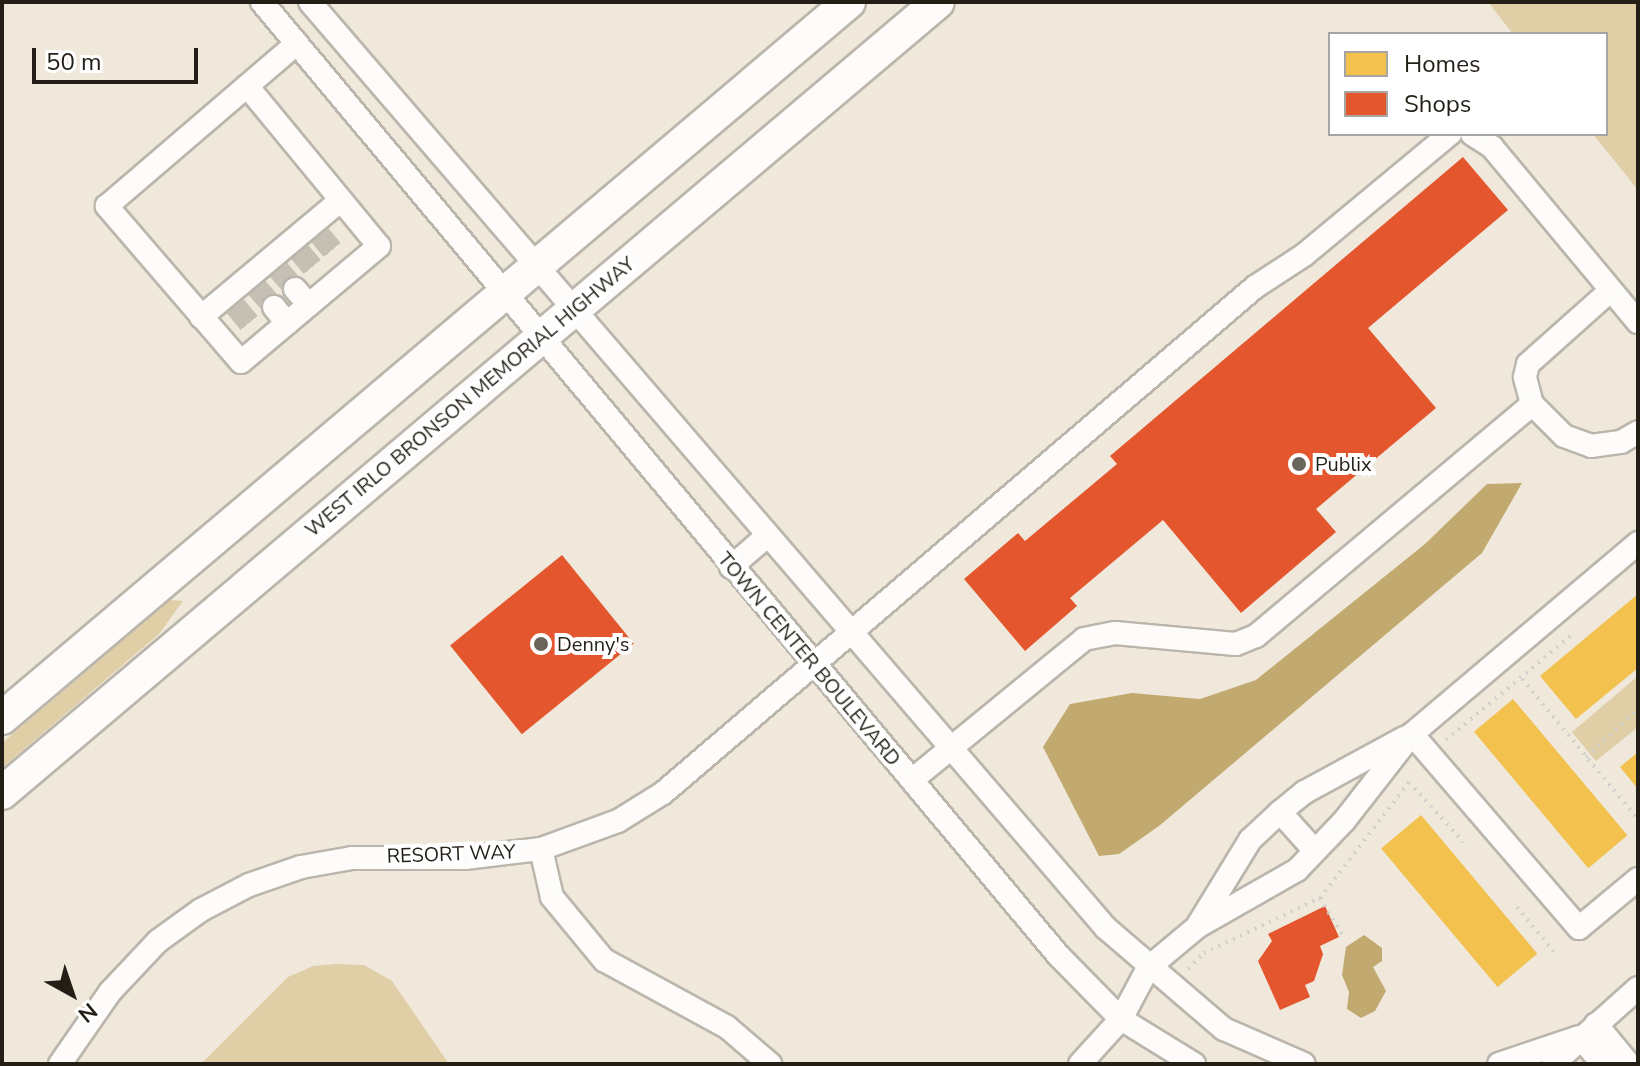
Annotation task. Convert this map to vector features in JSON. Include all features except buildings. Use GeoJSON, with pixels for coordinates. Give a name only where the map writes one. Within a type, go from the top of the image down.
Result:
{"type":"FeatureCollection","features":[{"type":"Feature","properties":{"kind":"highway"},"geometry":{"type":"LineString","coordinates":[[2,718],[849,2]]}},
{"type":"Feature","properties":{"kind":"highway","name":"WEST IRLO BRONSON MEMORIAL HIGHWAY"},"geometry":{"type":"LineString","coordinates":[[2,793],[938,2]]}},
{"type":"Feature","properties":{"kind":"street","name":"TOWN CENTER BOULEVARD"},"geometry":{"type":"LineString","coordinates":[[262,2],[370,127],[731,567],[1058,955],[1121,1019],[1194,1064]]}},
{"type":"Feature","properties":{"kind":"street"},"geometry":{"type":"LineString","coordinates":[[310,2],[1073,892],[1148,968],[1224,1029],[1304,1064]]}},
{"type":"Feature","properties":{"kind":"street"},"geometry":{"type":"LineString","coordinates":[[247,86],[379,246],[343,263],[302,297],[258,334],[241,362],[107,206],[297,43]]}},
{"type":"Feature","properties":{"kind":"street"},"geometry":{"type":"LineString","coordinates":[[370,127],[398,106]]}},
{"type":"Feature","properties":{"kind":"street","name":"RESORT WAY"},"geometry":{"type":"LineString","coordinates":[[60,1064],[110,992],[158,941],[201,910],[249,885],[301,867],[352,858],[491,857],[541,849],[618,821],[663,793],[1255,287],[1304,255],[1448,136]]}},
{"type":"Feature","properties":{"kind":"street"},"geometry":{"type":"LineString","coordinates":[[1475,136],[1492,147],[1638,322]]}},
{"type":"Feature","properties":{"kind":"street"},"geometry":{"type":"LineString","coordinates":[[201,317],[231,301],[315,229],[341,200]]}},
{"type":"Feature","properties":{"kind":"street"},"geometry":{"type":"LineString","coordinates":[[1611,290],[1528,364],[1525,377],[1532,404],[1564,436],[1591,446],[1621,442],[1638,432]]}},
{"type":"Feature","properties":{"kind":"street"},"geometry":{"type":"LineString","coordinates":[[912,780],[1084,639],[1115,633],[1236,644],[1265,631],[1532,404]]}},
{"type":"Feature","properties":{"kind":"street"},"geometry":{"type":"LineString","coordinates":[[731,567],[767,536]]}},
{"type":"Feature","properties":{"kind":"street"},"geometry":{"type":"LineString","coordinates":[[1080,1064],[1121,1019],[1148,968],[1197,927],[1297,870],[1412,734],[1638,543]]}},
{"type":"Feature","properties":{"kind":"street"},"geometry":{"type":"LineString","coordinates":[[1412,734],[1579,928],[1638,879]]}},
{"type":"Feature","properties":{"kind":"street"},"geometry":{"type":"LineString","coordinates":[[1197,927],[1250,840],[1280,812],[1305,792],[1412,734]]}},
{"type":"Feature","properties":{"kind":"street"},"geometry":{"type":"LineString","coordinates":[[1280,812],[1315,851]]}},
{"type":"Feature","properties":{"kind":"street"},"geometry":{"type":"LineString","coordinates":[[541,849],[552,897],[604,960],[727,1027],[770,1064]]}},
{"type":"Feature","properties":{"kind":"street"},"geometry":{"type":"LineString","coordinates":[[1553,1064],[1638,988]]}},
{"type":"Feature","properties":{"kind":"street"},"geometry":{"type":"LineString","coordinates":[[1499,1064],[1588,1030]]}},
{"type":"Feature","properties":{"kind":"street"},"geometry":{"type":"LineString","coordinates":[[1588,1030],[1603,1064]]}},
{"type":"Feature","properties":{"kind":"street"},"geometry":{"type":"LineString","coordinates":[[1588,1030],[1629,1064]]}},
{"type":"Feature","properties":{"kind":"path"},"geometry":{"type":"LineString","coordinates":[[1186,971],[1204,953],[1320,898],[1430,754],[1574,633]]}},
{"type":"Feature","properties":{"kind":"path"},"geometry":{"type":"LineString","coordinates":[[1522,679],[1638,819]]}},
{"type":"Feature","properties":{"kind":"path"},"geometry":{"type":"LineString","coordinates":[[1586,757],[1638,709]]}},
{"type":"Feature","properties":{"kind":"path"},"geometry":{"type":"LineString","coordinates":[[1409,782],[1463,842]]}},
{"type":"Feature","properties":{"kind":"path"},"geometry":{"type":"LineString","coordinates":[[1320,898],[1329,906],[1343,936]]}},
{"type":"Feature","properties":{"kind":"path"},"geometry":{"type":"LineString","coordinates":[[1517,907],[1554,952]]}},
{"type":"Feature","properties":{"kind":"shaded area"},"geometry":{"type":"Polygon","coordinates":[[[1488,2],[1638,2],[1638,190],[1595,136],[1608,136],[1608,32],[1511,32],[1488,2]]]}},
{"type":"Feature","properties":{"kind":"shaded area"},"geometry":{"type":"Polygon","coordinates":[[[1522,483],[1482,553],[1159,826],[1119,854],[1099,856],[1043,747],[1070,704],[1132,693],[1200,699],[1256,680],[1425,544],[1487,484],[1522,483]]]}},
{"type":"Feature","properties":{"kind":"shaded area"},"geometry":{"type":"Polygon","coordinates":[[[170,600],[183,601],[159,634],[2,768],[2,743],[170,600]]]}},
{"type":"Feature","properties":{"kind":"shaded area"},"geometry":{"type":"Polygon","coordinates":[[[1638,676],[1638,727],[1596,761],[1572,732],[1638,676]]]}},
{"type":"Feature","properties":{"kind":"shaded area"},"geometry":{"type":"Polygon","coordinates":[[[1364,935],[1382,948],[1382,961],[1373,967],[1386,991],[1375,1011],[1361,1018],[1347,1009],[1349,992],[1342,975],[1346,947],[1364,935]]]}},
{"type":"Feature","properties":{"kind":"shaded area"},"geometry":{"type":"Polygon","coordinates":[[[364,965],[392,981],[449,1064],[201,1064],[288,977],[313,966],[364,965]]]}},
{"type":"Feature","properties":{"kind":"tunnel"},"geometry":{"type":"LineString","coordinates":[[318,233],[337,256]]}},
{"type":"Feature","properties":{"kind":"tunnel"},"geometry":{"type":"LineString","coordinates":[[298,250],[317,273]]}},
{"type":"Feature","properties":{"kind":"tunnel"},"geometry":{"type":"LineString","coordinates":[[277,268],[295,289]]}},
{"type":"Feature","properties":{"kind":"tunnel"},"geometry":{"type":"LineString","coordinates":[[256,287],[274,307]]}},
{"type":"Feature","properties":{"kind":"tunnel"},"geometry":{"type":"LineString","coordinates":[[235,306],[252,326]]}},
{"type":"Feature","properties":{"kind":"place","name":"Publix"},"geometry":{"type":"Point","coordinates":[1299,464]}},
{"type":"Feature","properties":{"kind":"place","name":"Denny's"},"geometry":{"type":"Point","coordinates":[541,644]}}]}
